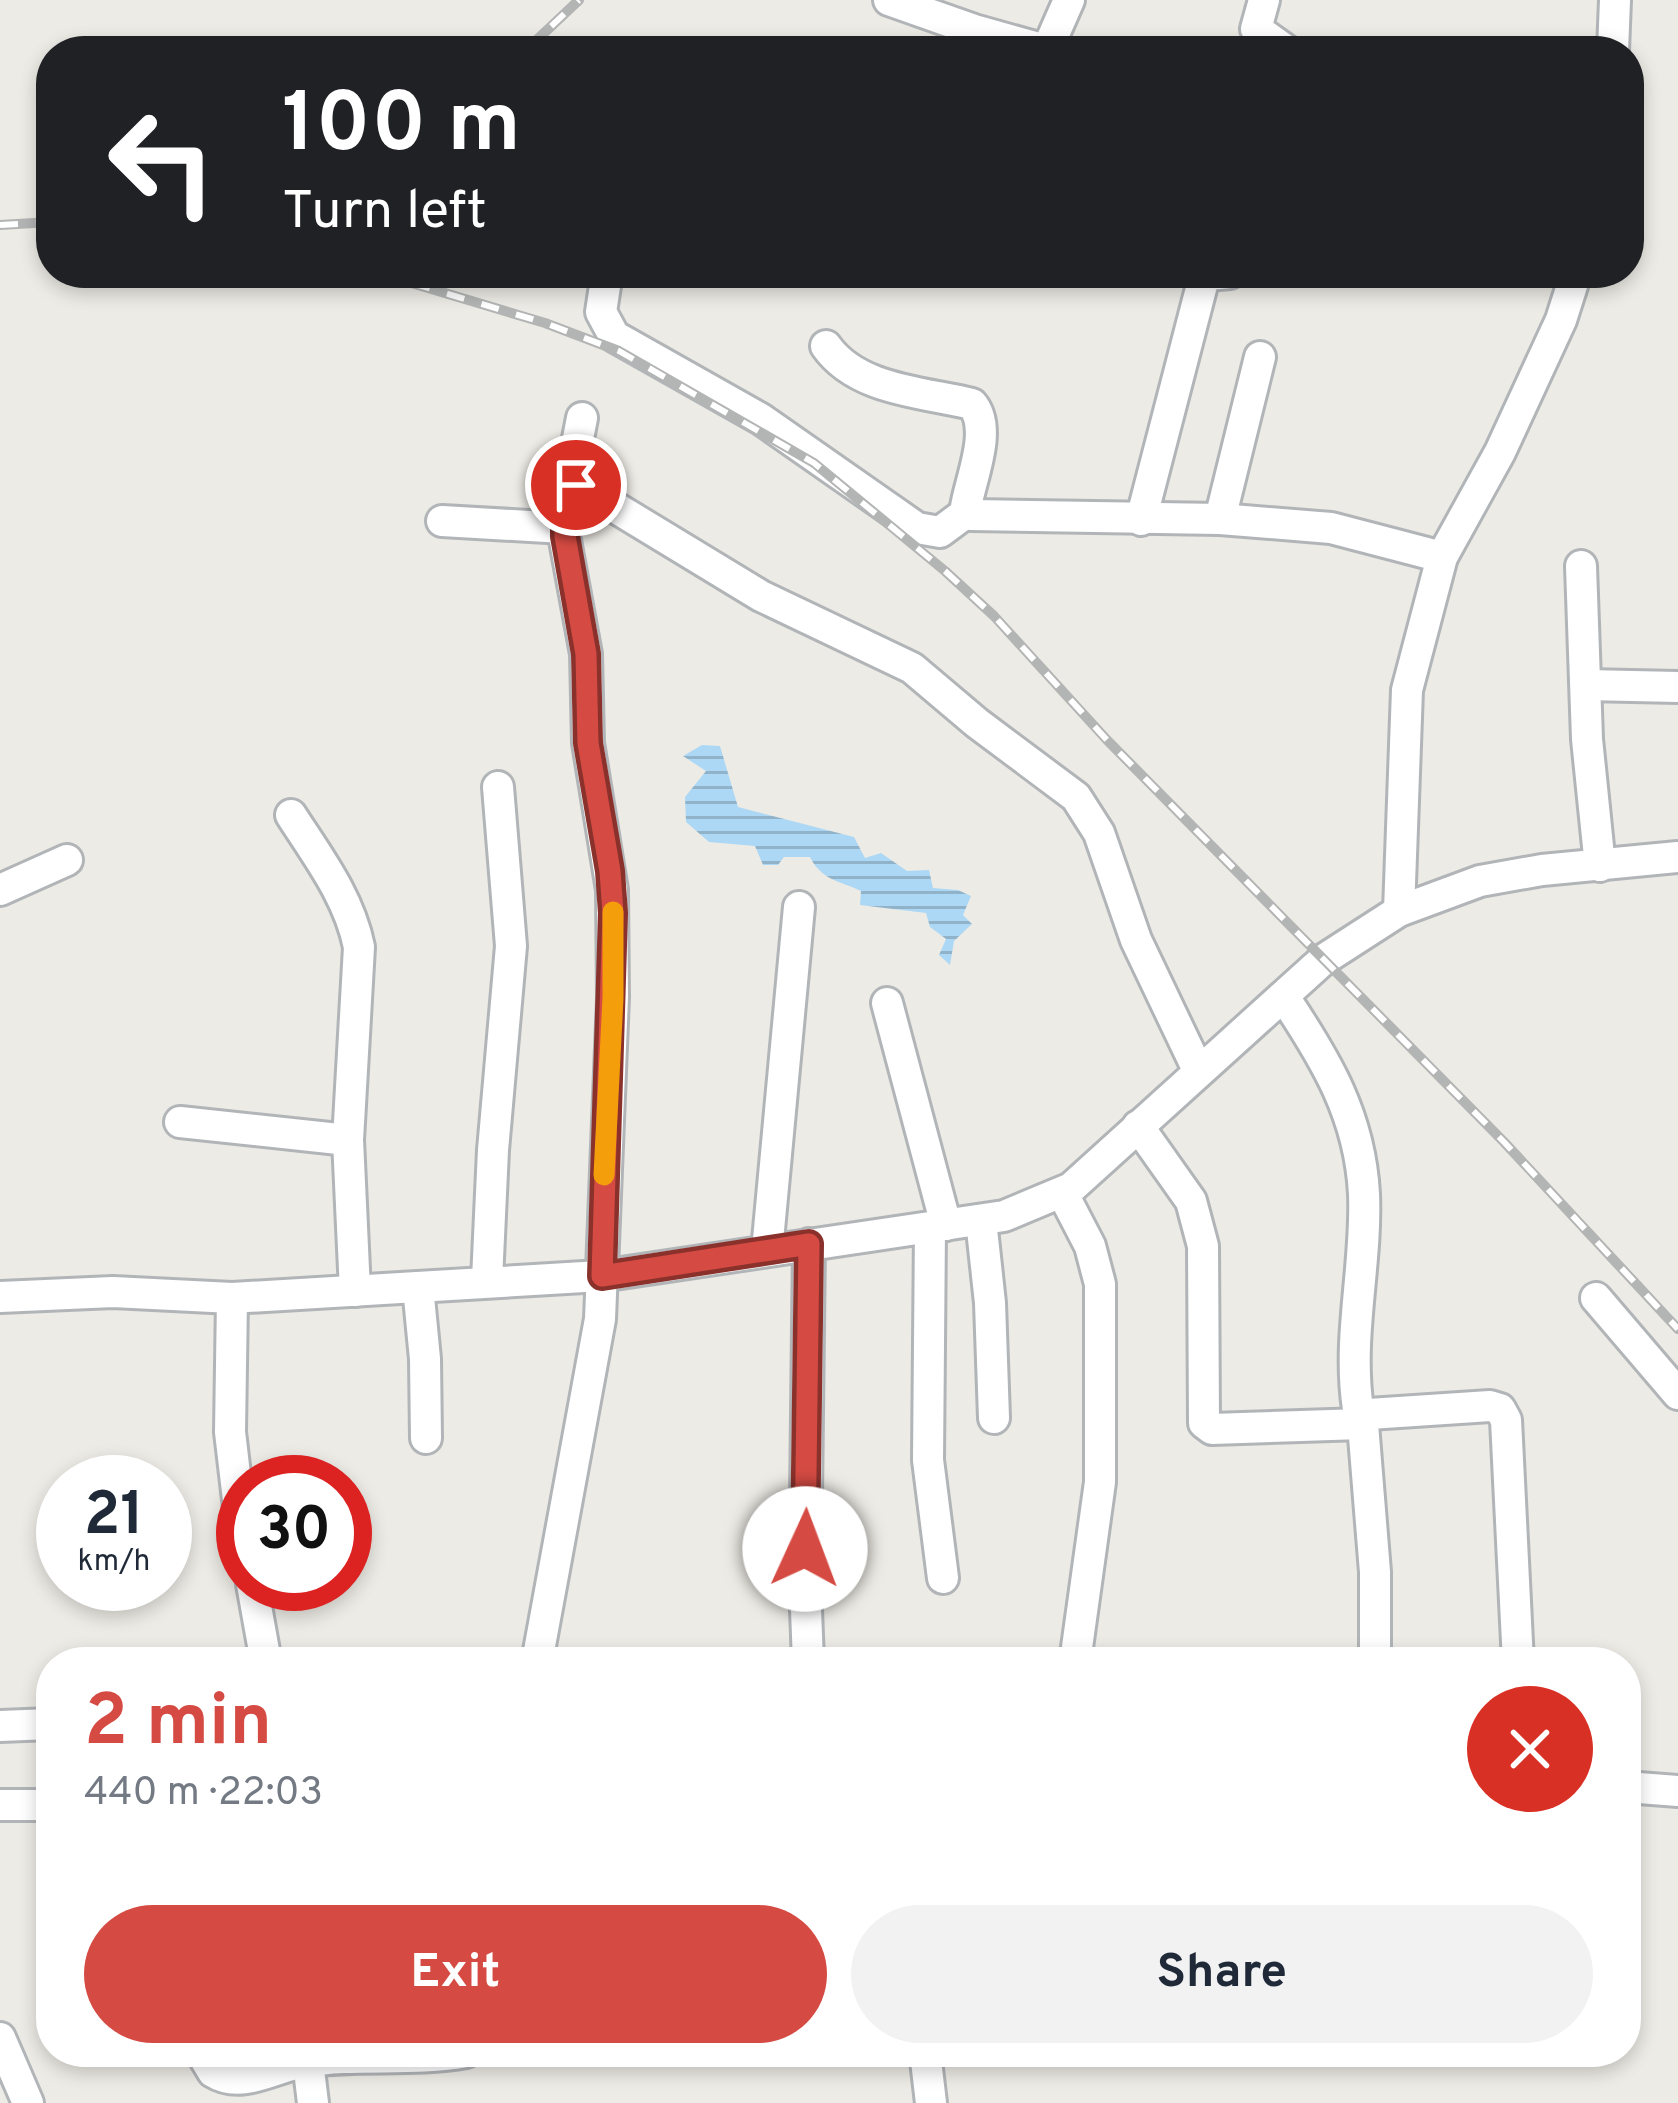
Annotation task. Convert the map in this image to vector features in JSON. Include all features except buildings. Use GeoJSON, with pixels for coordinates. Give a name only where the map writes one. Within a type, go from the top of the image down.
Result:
{"type":"FeatureCollection","features":[{"type":"Feature","properties":{"kind":"street"},"geometry":{"type":"LineString","coordinates":[[890,0],[995,36]]}},
{"type":"Feature","properties":{"kind":"street"},"geometry":{"type":"LineString","coordinates":[[1054,36],[1070,0]]}},
{"type":"Feature","properties":{"kind":"street"},"geometry":{"type":"LineString","coordinates":[[1264,0],[1256,28],[1267,36]]}},
{"type":"Feature","properties":{"kind":"street"},"geometry":{"type":"LineString","coordinates":[[1614,36],[1615,0]]}},
{"type":"Feature","properties":{"kind":"street"},"geometry":{"type":"LineString","coordinates":[[605,288],[601,312],[606,327],[627,345],[761,419],[917,528],[940,532],[968,512],[981,434],[972,404],[864,379],[838,362],[826,346]]}},
{"type":"Feature","properties":{"kind":"street"},"geometry":{"type":"LineString","coordinates":[[1141,520],[1201,288]]}},
{"type":"Feature","properties":{"kind":"street"},"geometry":{"type":"LineString","coordinates":[[1399,911],[1407,690],[1442,557],[1500,452],[1571,288]]}},
{"type":"Feature","properties":{"kind":"street"},"geometry":{"type":"LineString","coordinates":[[1220,519],[1260,358]]}},
{"type":"Feature","properties":{"kind":"street"},"geometry":{"type":"LineString","coordinates":[[540,1647],[597,1342],[613,998],[612,890],[588,743],[586,654],[565,528],[582,418]]}},
{"type":"Feature","properties":{"kind":"street"},"geometry":{"type":"LineString","coordinates":[[568,490],[580,486],[761,596],[912,668],[1076,797],[1099,833],[1136,940],[1198,1070]]}},
{"type":"Feature","properties":{"kind":"street"},"geometry":{"type":"LineString","coordinates":[[968,512],[975,516],[1220,519],[1331,528],[1442,557]]}},
{"type":"Feature","properties":{"kind":"street"},"geometry":{"type":"LineString","coordinates":[[442,520],[565,528]]}},
{"type":"Feature","properties":{"kind":"street"},"geometry":{"type":"LineString","coordinates":[[1581,566],[1600,866]]}},
{"type":"Feature","properties":{"kind":"street"},"geometry":{"type":"LineString","coordinates":[[1586,685],[1678,687]]}},
{"type":"Feature","properties":{"kind":"street"},"geometry":{"type":"LineString","coordinates":[[488,1280],[493,1150],[512,946],[498,787]]}},
{"type":"Feature","properties":{"kind":"street"},"geometry":{"type":"LineString","coordinates":[[291,815],[343,896],[354,919],[359,947],[348,1139],[355,1292]]}},
{"type":"Feature","properties":{"kind":"street"},"geometry":{"type":"LineString","coordinates":[[0,1297],[113,1292],[232,1298],[602,1276],[938,1227],[1027,1209],[1063,1194],[1323,961],[1399,911],[1480,881],[1678,856]]}},
{"type":"Feature","properties":{"kind":"street"},"geometry":{"type":"LineString","coordinates":[[0,890],[67,860]]}},
{"type":"Feature","properties":{"kind":"street"},"geometry":{"type":"LineString","coordinates":[[767,1251],[800,907]]}},
{"type":"Feature","properties":{"kind":"street"},"geometry":{"type":"LineString","coordinates":[[1284,997],[1330,1066],[1342,1095],[1364,1192],[1354,1323],[1357,1405],[1375,1572],[1375,1647]]}},
{"type":"Feature","properties":{"kind":"street"},"geometry":{"type":"LineString","coordinates":[[887,1003],[938,1227],[928,1460],[943,1578]]}},
{"type":"Feature","properties":{"kind":"street"},"geometry":{"type":"LineString","coordinates":[[180,1122],[348,1139]]}},
{"type":"Feature","properties":{"kind":"street"},"geometry":{"type":"LineString","coordinates":[[1138,1126],[1192,1201],[1203,1246],[1204,1423],[1212,1429],[1484,1406],[1503,1412],[1517,1647]]}},
{"type":"Feature","properties":{"kind":"street"},"geometry":{"type":"LineString","coordinates":[[1063,1194],[1090,1246],[1100,1284],[1100,1482],[1077,1647]]}},
{"type":"Feature","properties":{"kind":"street"},"geometry":{"type":"LineString","coordinates":[[981,1220],[994,1418]]}},
{"type":"Feature","properties":{"kind":"street"},"geometry":{"type":"LineString","coordinates":[[808,1647],[809,1244]]}},
{"type":"Feature","properties":{"kind":"street"},"geometry":{"type":"LineString","coordinates":[[418,1287],[426,1438]]}},
{"type":"Feature","properties":{"kind":"street"},"geometry":{"type":"LineString","coordinates":[[232,1298],[233,1455]]}},
{"type":"Feature","properties":{"kind":"street"},"geometry":{"type":"LineString","coordinates":[[1596,1298],[1678,1394]]}},
{"type":"Feature","properties":{"kind":"street"},"geometry":{"type":"LineString","coordinates":[[256,1611],[263,1647]]}},
{"type":"Feature","properties":{"kind":"street"},"geometry":{"type":"LineString","coordinates":[[0,1726],[36,1725]]}},
{"type":"Feature","properties":{"kind":"street"},"geometry":{"type":"LineString","coordinates":[[1641,1788],[1678,1791]]}},
{"type":"Feature","properties":{"kind":"street"},"geometry":{"type":"LineString","coordinates":[[0,1805],[36,1805]]}},
{"type":"Feature","properties":{"kind":"street"},"geometry":{"type":"LineString","coordinates":[[0,2038],[28,2103]]}},
{"type":"Feature","properties":{"kind":"street"},"geometry":{"type":"LineString","coordinates":[[210,2067],[236,2081],[274,2067]]}},
{"type":"Feature","properties":{"kind":"street"},"geometry":{"type":"LineString","coordinates":[[304,2067],[313,2103]]}},
{"type":"Feature","properties":{"kind":"street"},"geometry":{"type":"LineString","coordinates":[[927,2067],[931,2103]]}},
{"type":"Feature","properties":{"kind":"water"},"geometry":{"type":"Polygon","coordinates":[[[702,745],[720,746],[738,807],[854,837],[865,858],[881,853],[907,871],[929,870],[933,888],[971,896],[963,915],[972,924],[954,941],[950,965],[939,955],[946,939],[930,927],[926,913],[860,905],[861,891],[825,875],[810,857],[784,857],[778,865],[763,865],[755,846],[709,842],[686,822],[685,797],[706,771],[683,756],[702,745]]]}},
{"type":"Feature","properties":{"kind":"railway"},"geometry":{"type":"LineString","coordinates":[[541,36],[579,0]]}},
{"type":"Feature","properties":{"kind":"railway"},"geometry":{"type":"LineString","coordinates":[[0,225],[36,223]]}},
{"type":"Feature","properties":{"kind":"railway"},"geometry":{"type":"LineString","coordinates":[[428,288],[619,351],[814,463],[945,571],[1504,1142],[1678,1329]]}},
{"type":"Feature","properties":{"kind":"slow traffic"},"geometry":{"type":"LineString","coordinates":[[604,1175],[613,912]]}},
{"type":"Feature","properties":{"kind":"route"},"geometry":{"type":"LineString","coordinates":[[576,485],[565,495],[565,536],[586,654],[588,743],[613,913],[602,1276],[809,1244],[805,1549]]}}]}
